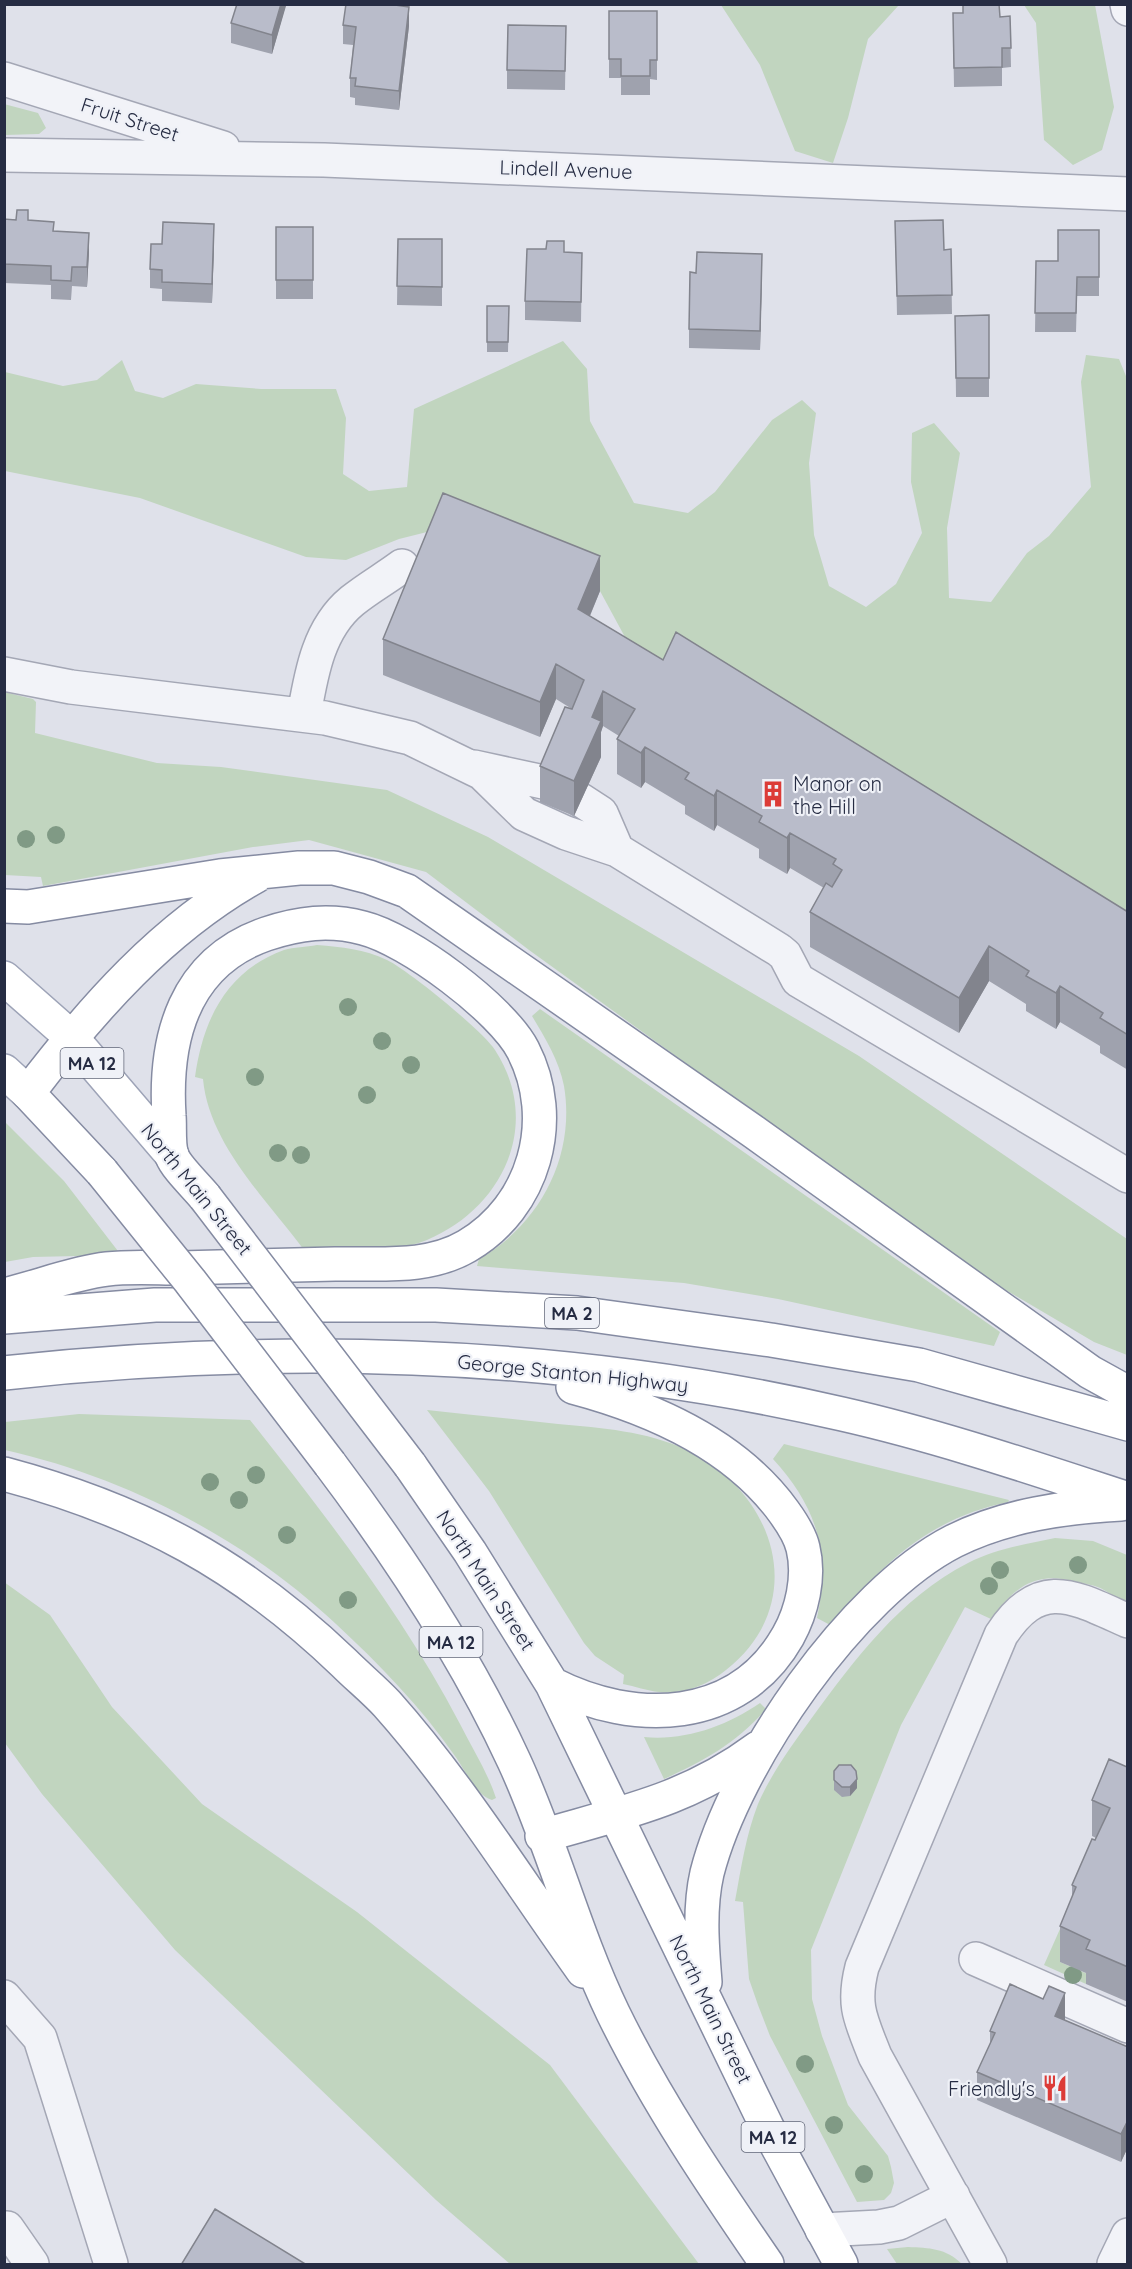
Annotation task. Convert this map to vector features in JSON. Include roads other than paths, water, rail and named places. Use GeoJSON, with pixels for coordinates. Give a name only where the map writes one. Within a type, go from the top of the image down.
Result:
{"type":"FeatureCollection","features":[{"type":"Feature","properties":{"kind":"main road"},"geometry":{"type":"LineString","coordinates":[[4,906],[28,908],[220,876],[334,868],[369,877],[407,891],[754,1132],[1090,1372],[1128,1393]]}},
{"type":"Feature","properties":{"kind":"main road"},"geometry":{"type":"LineString","coordinates":[[28,1093],[96,1007],[159,945],[232,890],[263,872]]}},
{"type":"Feature","properties":{"kind":"main road"},"geometry":{"type":"LineString","coordinates":[[4,1295],[106,1269],[416,1264],[466,1247],[500,1221],[514,1203],[535,1163],[541,1124],[536,1086],[523,1051],[502,1021],[451,978],[403,945],[365,928],[325,922],[294,925],[250,940],[215,962],[193,989],[181,1013],[170,1063],[168,1092],[172,1155]]}},
{"type":"Feature","properties":{"kind":"main road","name":"North Main Street"},"geometry":{"type":"LineString","coordinates":[[4,978],[71,1037],[172,1155],[410,1465],[470,1552],[552,1684],[711,2007],[767,2127],[841,2265]]}},
{"type":"Feature","properties":{"kind":"main road","name":"MA 12"},"geometry":{"type":"LineString","coordinates":[[4,1071],[28,1093],[102,1172],[190,1281],[330,1464],[414,1583],[463,1661],[515,1763],[613,2013],[660,2099],[767,2265]]}},
{"type":"Feature","properties":{"kind":"main road","name":"MA 2"},"geometry":{"type":"LineString","coordinates":[[4,1317],[155,1305],[436,1305],[577,1313],[771,1340],[919,1365],[1128,1424]]}},
{"type":"Feature","properties":{"kind":"main road","name":"George Stanton Highway"},"geometry":{"type":"LineString","coordinates":[[4,1373],[99,1363],[226,1358],[404,1356],[556,1368],[701,1387],[842,1414],[979,1450],[1128,1499]]}},
{"type":"Feature","properties":{"kind":"main road"},"geometry":{"type":"LineString","coordinates":[[503,1365],[636,1406],[709,1443],[762,1485],[788,1517],[803,1547],[806,1568],[803,1591],[792,1628],[783,1644],[759,1674],[740,1687],[692,1709],[667,1711],[622,1710],[577,1697],[552,1684]]}},
{"type":"Feature","properties":{"kind":"main road"},"geometry":{"type":"LineString","coordinates":[[4,1474],[90,1499],[162,1531],[220,1563],[302,1623],[393,1713],[454,1790],[613,2013]]}},
{"type":"Feature","properties":{"kind":"main road"},"geometry":{"type":"LineString","coordinates":[[711,2007],[703,1959],[703,1906],[707,1875],[734,1804],[762,1745],[799,1691],[867,1607],[896,1580],[927,1557],[973,1532],[1022,1517],[1071,1507],[1128,1504]]}},
{"type":"Feature","properties":{"kind":"main road"},"geometry":{"type":"LineString","coordinates":[[542,1836],[649,1806],[697,1787],[728,1771],[762,1745]]}},
{"type":"Feature","properties":{"kind":"street"},"geometry":{"type":"LineString","coordinates":[[1127,4],[1128,9]]}},
{"type":"Feature","properties":{"kind":"street","name":"Fruit Street"},"geometry":{"type":"LineString","coordinates":[[4,79],[256,159]]}},
{"type":"Feature","properties":{"kind":"street","name":"Lindell Avenue"},"geometry":{"type":"LineString","coordinates":[[4,155],[256,159],[934,184],[1128,194]]}},
{"type":"Feature","properties":{"kind":"street"},"geometry":{"type":"LineString","coordinates":[[304,715],[312,671],[330,628],[350,602],[402,566]]}},
{"type":"Feature","properties":{"kind":"street"},"geometry":{"type":"LineString","coordinates":[[4,674],[71,687],[304,715],[367,726],[410,738],[474,767],[548,783]]}},
{"type":"Feature","properties":{"kind":"street"},"geometry":{"type":"LineString","coordinates":[[474,767],[524,814],[566,833],[617,850],[779,950],[788,960],[798,981],[1128,1176]]}},
{"type":"Feature","properties":{"kind":"street"},"geometry":{"type":"LineString","coordinates":[[581,800],[601,813],[617,850]]}},
{"type":"Feature","properties":{"kind":"street"},"geometry":{"type":"LineString","coordinates":[[990,2265],[875,2056],[856,2001],[862,1967],[1000,1635],[1022,1608],[1052,1596],[1074,1597],[1128,1621]]}},
{"type":"Feature","properties":{"kind":"street"},"geometry":{"type":"LineString","coordinates":[[975,1959],[1128,2026]]}},
{"type":"Feature","properties":{"kind":"street"},"geometry":{"type":"LineString","coordinates":[[4,1997],[40,2038],[111,2265]]}},
{"type":"Feature","properties":{"kind":"street"},"geometry":{"type":"LineString","coordinates":[[822,2230],[879,2227],[899,2223],[952,2196]]}},
{"type":"Feature","properties":{"kind":"street"},"geometry":{"type":"LineString","coordinates":[[4,2228],[7,2228],[32,2265]]}},
{"type":"Feature","properties":{"kind":"street"},"geometry":{"type":"LineString","coordinates":[[1114,2265],[1128,2235]]}},
{"type":"Feature","properties":{"kind":"place","name":"Manor on the Hill"},"geometry":{"type":"Point","coordinates":[773,794]}},
{"type":"Feature","properties":{"kind":"place","name":"Friendly's"},"geometry":{"type":"Point","coordinates":[1055,2088]}}]}
